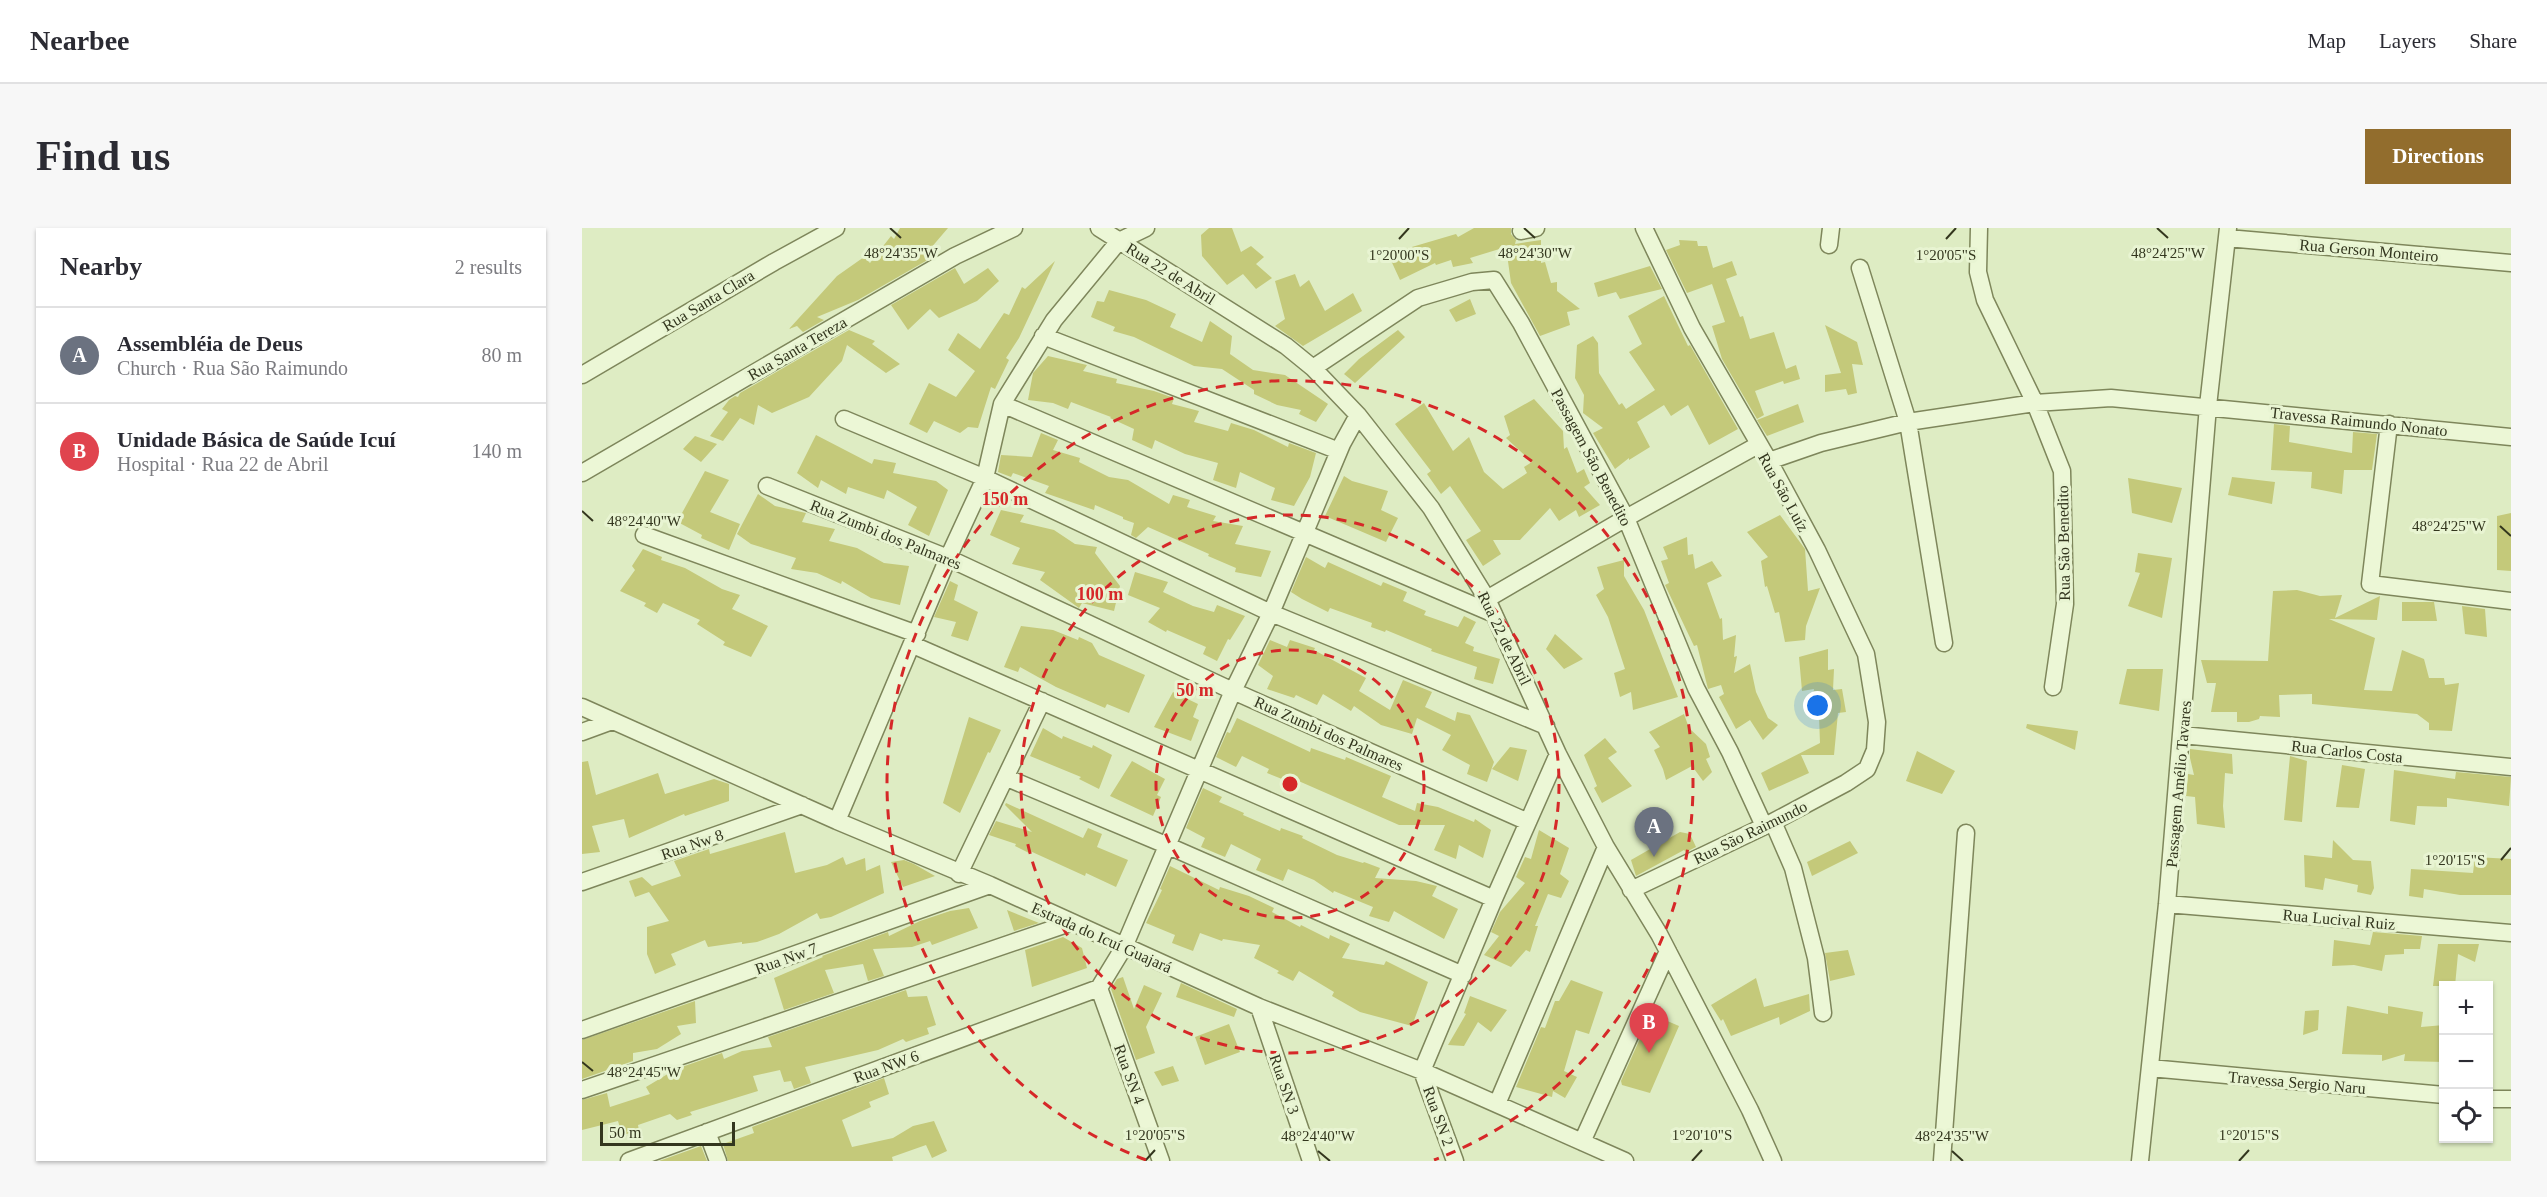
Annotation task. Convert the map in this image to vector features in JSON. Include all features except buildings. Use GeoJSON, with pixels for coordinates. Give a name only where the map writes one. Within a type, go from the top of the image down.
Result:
{"type":"FeatureCollection","features":[{"type":"Feature","properties":{"kind":"street","name":"Rua Santa Clara"},"geometry":{"type":"LineString","coordinates":[[582,375],[836,228]]}},
{"type":"Feature","properties":{"kind":"street","name":"Rua Santa Tereza"},"geometry":{"type":"LineString","coordinates":[[582,473],[955,256],[1014,228]]}},
{"type":"Feature","properties":{"kind":"street","name":"Rua 22 de Abril"},"geometry":{"type":"LineString","coordinates":[[1099,228],[1286,346],[1313,368],[1358,415],[1431,508],[1491,606],[1558,754],[1606,847],[1668,951],[1750,1110],[1773,1161]]}},
{"type":"Feature","properties":{"kind":"street"},"geometry":{"type":"LineString","coordinates":[[837,821],[948,558],[985,478],[1002,404],[1043,336],[1119,241],[1146,228]]}},
{"type":"Feature","properties":{"kind":"street","name":"Rua São Luíz"},"geometry":{"type":"LineString","coordinates":[[1644,228],[1692,328],[1769,461],[1817,550],[1866,654],[1877,722],[1875,750],[1867,769]]}},
{"type":"Feature","properties":{"kind":"street","name":"Rua São Benedito"},"geometry":{"type":"LineString","coordinates":[[1978,228],[1978,272],[1986,300],[2035,403],[2062,471],[2065,604],[2053,687]]}},
{"type":"Feature","properties":{"kind":"street","name":"Rua Gerson Monteiro"},"geometry":{"type":"LineString","coordinates":[[2227,233],[2511,263]]}},
{"type":"Feature","properties":{"kind":"street","name":"Passagem Amélio Tavares"},"geometry":{"type":"LineString","coordinates":[[2140,1161],[2167,904],[2208,406],[2227,233]]}},
{"type":"Feature","properties":{"kind":"street"},"geometry":{"type":"LineString","coordinates":[[1860,268],[1908,422],[1944,643]]}},
{"type":"Feature","properties":{"kind":"street","name":"Passagem São Benedito"},"geometry":{"type":"LineString","coordinates":[[1313,368],[1418,298],[1472,282],[1494,279],[1521,323],[1626,518],[1696,688],[1793,868],[1816,958],[1823,1013]]}},
{"type":"Feature","properties":{"kind":"street"},"geometry":{"type":"LineString","coordinates":[[1043,336],[1340,451]]}},
{"type":"Feature","properties":{"kind":"street","name":"Travessa Raimundo Nonato"},"geometry":{"type":"LineString","coordinates":[[1769,461],[1821,443],[1908,422],[2035,403],[2111,398],[2511,437]]}},
{"type":"Feature","properties":{"kind":"street"},"geometry":{"type":"LineString","coordinates":[[1002,404],[1306,533],[1491,606],[1626,518],[1758,445]]}},
{"type":"Feature","properties":{"kind":"street"},"geometry":{"type":"LineString","coordinates":[[1099,988],[1124,947],[1233,691],[1358,415]]}},
{"type":"Feature","properties":{"kind":"street"},"geometry":{"type":"LineString","coordinates":[[844,419],[985,478],[1270,613],[1546,726]]}},
{"type":"Feature","properties":{"kind":"street"},"geometry":{"type":"LineString","coordinates":[[2389,424],[2370,584],[2511,601]]}},
{"type":"Feature","properties":{"kind":"street","name":"Rua Zumbi dos Palmares"},"geometry":{"type":"LineString","coordinates":[[767,486],[948,558],[1233,691],[1528,822]]}},
{"type":"Feature","properties":{"kind":"street"},"geometry":{"type":"LineString","coordinates":[[644,535],[915,640],[1042,701],[1494,899]]}},
{"type":"Feature","properties":{"kind":"street"},"geometry":{"type":"LineString","coordinates":[[959,873],[1042,701]]}},
{"type":"Feature","properties":{"kind":"street","name":"Estrada do Icuí Guajará"},"geometry":{"type":"LineString","coordinates":[[582,707],[837,821],[990,885],[1258,1007],[1422,1071],[1582,1142],[1607,1157],[1625,1161]]}},
{"type":"Feature","properties":{"kind":"street"},"geometry":{"type":"LineString","coordinates":[[582,732],[612,721]]}},
{"type":"Feature","properties":{"kind":"street","name":"Rua Carlos Costa"},"geometry":{"type":"LineString","coordinates":[[2182,735],[2511,767]]}},
{"type":"Feature","properties":{"kind":"street"},"geometry":{"type":"LineString","coordinates":[[1422,1071],[1558,754]]}},
{"type":"Feature","properties":{"kind":"street","name":"Rua São Raimundo"},"geometry":{"type":"LineString","coordinates":[[1631,890],[1769,824],[1846,783],[1867,769]]}},
{"type":"Feature","properties":{"kind":"street"},"geometry":{"type":"LineString","coordinates":[[1006,778],[1166,845],[1463,975]]}},
{"type":"Feature","properties":{"kind":"street","name":"Rua Nw 8"},"geometry":{"type":"LineString","coordinates":[[582,882],[802,805]]}},
{"type":"Feature","properties":{"kind":"street"},"geometry":{"type":"LineString","coordinates":[[1942,1161],[1966,833]]}},
{"type":"Feature","properties":{"kind":"street"},"geometry":{"type":"LineString","coordinates":[[1497,1104],[1606,847]]}},
{"type":"Feature","properties":{"kind":"street","name":"Rua Nw 7"},"geometry":{"type":"LineString","coordinates":[[582,1030],[990,885]]}},
{"type":"Feature","properties":{"kind":"street","name":"Rua Lucival Ruiz"},"geometry":{"type":"LineString","coordinates":[[2167,904],[2511,933]]}},
{"type":"Feature","properties":{"kind":"street"},"geometry":{"type":"LineString","coordinates":[[582,1090],[1070,923]]}},
{"type":"Feature","properties":{"kind":"street"},"geometry":{"type":"LineString","coordinates":[[1582,1142],[1668,951]]}},
{"type":"Feature","properties":{"kind":"street","name":"Rua NW 6"},"geometry":{"type":"LineString","coordinates":[[629,1161],[1099,988]]}},
{"type":"Feature","properties":{"kind":"street","name":"Rua SN 4"},"geometry":{"type":"LineString","coordinates":[[1099,988],[1161,1161]]}},
{"type":"Feature","properties":{"kind":"street","name":"Rua SN 3"},"geometry":{"type":"LineString","coordinates":[[1258,1007],[1311,1161]]}},
{"type":"Feature","properties":{"kind":"street","name":"Travessa Sergio Naru"},"geometry":{"type":"LineString","coordinates":[[2150,1068],[2439,1095]]}},
{"type":"Feature","properties":{"kind":"street","name":"Rua SN 2"},"geometry":{"type":"LineString","coordinates":[[1422,1071],[1455,1161]]}},
{"type":"Feature","properties":{"kind":"street"},"geometry":{"type":"LineString","coordinates":[[2493,1099],[2511,1100]]}},
{"type":"Feature","properties":{"kind":"street"},"geometry":{"type":"LineString","coordinates":[[707,1132],[718,1161]]}},
{"type":"Feature","properties":{"kind":"place","name":"Assembléia de Deus"},"geometry":{"type":"Point","coordinates":[1654,857]}},
{"type":"Feature","properties":{"kind":"place","name":"Unidade Básica de Saúde Icuí"},"geometry":{"type":"Point","coordinates":[1649,1053]}}]}
